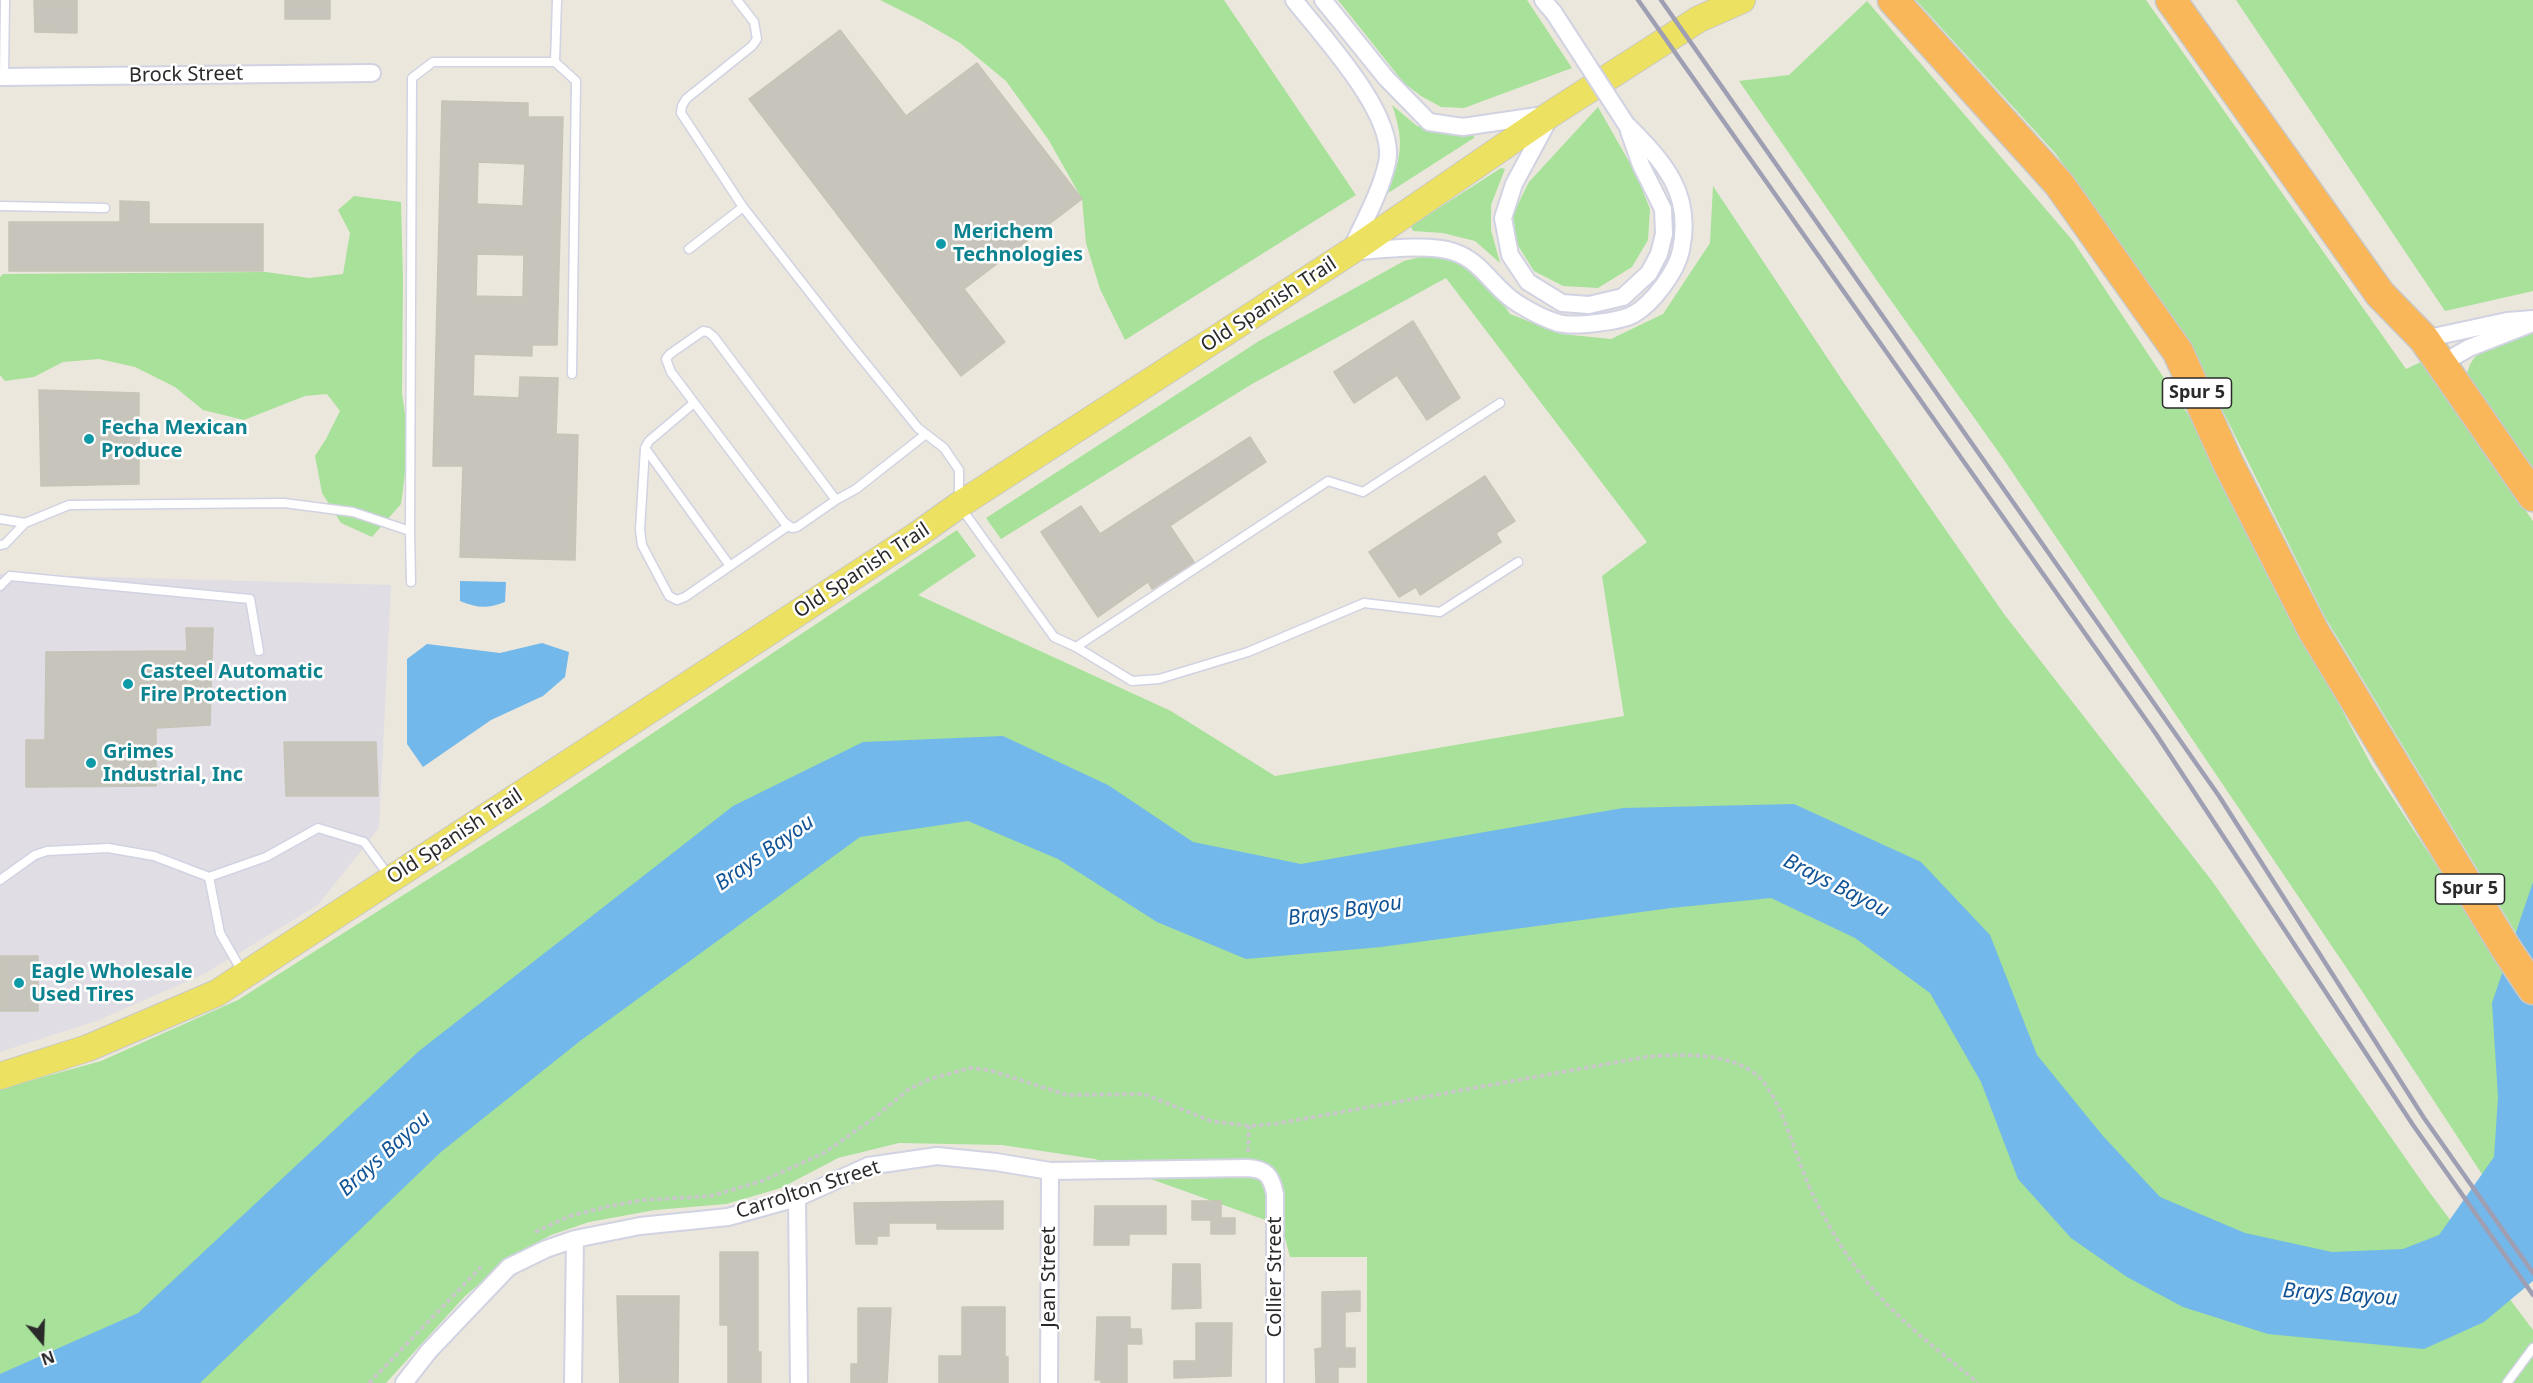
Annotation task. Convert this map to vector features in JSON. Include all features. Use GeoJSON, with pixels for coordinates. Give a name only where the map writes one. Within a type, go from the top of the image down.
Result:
{"type":"FeatureCollection","features":[{"type":"Feature","properties":{"kind":"highway","name":"Spur 5"},"geometry":{"type":"LineString","coordinates":[[1893,0],[2059,184],[2178,352],[2228,463],[2314,632],[2505,947],[2533,989]]}},
{"type":"Feature","properties":{"kind":"highway"},"geometry":{"type":"LineString","coordinates":[[2172,0],[2379,294],[2424,339],[2533,496]]}},
{"type":"Feature","properties":{"kind":"main road","name":"Old Spanish Trail"},"geometry":{"type":"LineString","coordinates":[[0,1076],[88,1048],[217,993],[917,535],[959,505],[1350,252],[1707,9],[1742,0]]}},
{"type":"Feature","properties":{"kind":"street"},"geometry":{"type":"LineString","coordinates":[[1294,0],[1364,88],[1384,130],[1388,161],[1376,195],[1350,252],[1413,248],[1454,252],[1480,267],[1515,302],[1558,323],[1591,324],[1633,315],[1665,285],[1679,259],[1685,234],[1683,203],[1660,158],[1626,124],[1548,6]]}},
{"type":"Feature","properties":{"kind":"street"},"geometry":{"type":"LineString","coordinates":[[1323,0],[1386,78],[1429,122],[1463,127],[1551,114]]}},
{"type":"Feature","properties":{"kind":"street","name":"Brock Street"},"geometry":{"type":"LineString","coordinates":[[2,77],[372,73]]}},
{"type":"Feature","properties":{"kind":"street"},"geometry":{"type":"LineString","coordinates":[[1551,114],[1514,184],[1503,218],[1510,255],[1528,282],[1562,303],[1589,305],[1623,297],[1649,273],[1659,254],[1664,234],[1664,209],[1641,165],[1626,124]]}},
{"type":"Feature","properties":{"kind":"street"},"geometry":{"type":"LineString","coordinates":[[2424,339],[2507,321],[2533,321]]}},
{"type":"Feature","properties":{"kind":"street"},"geometry":{"type":"LineString","coordinates":[[2441,364],[2469,348],[2533,321]]}},
{"type":"Feature","properties":{"kind":"street","name":"Carrolton Street"},"geometry":{"type":"LineString","coordinates":[[404,1383],[429,1350],[509,1267],[546,1249],[575,1239],[640,1226],[728,1217],[797,1198],[868,1166],[937,1156],[996,1161],[1050,1171],[1247,1168],[1261,1169],[1267,1173]]}},
{"type":"Feature","properties":{"kind":"street","name":"Jean Street"},"geometry":{"type":"LineString","coordinates":[[1049,1383],[1050,1171]]}},
{"type":"Feature","properties":{"kind":"street","name":"Collier Street"},"geometry":{"type":"LineString","coordinates":[[1267,1173],[1275,1194],[1275,1383]]}},
{"type":"Feature","properties":{"kind":"street"},"geometry":{"type":"LineString","coordinates":[[797,1198],[799,1383]]}},
{"type":"Feature","properties":{"kind":"street"},"geometry":{"type":"LineString","coordinates":[[573,1383],[575,1239]]}},
{"type":"Feature","properties":{"kind":"lane"},"geometry":{"type":"LineString","coordinates":[[2,77],[5,0]]}},
{"type":"Feature","properties":{"kind":"lane"},"geometry":{"type":"LineString","coordinates":[[555,62],[557,0]]}},
{"type":"Feature","properties":{"kind":"lane"},"geometry":{"type":"LineString","coordinates":[[737,0],[754,22],[757,39],[752,46],[686,99],[681,113],[743,207],[857,353],[918,428],[944,448],[959,470],[959,505],[1054,637],[1076,647],[1132,681],[1159,679],[1248,652],[1364,603],[1440,612],[1518,562]]}},
{"type":"Feature","properties":{"kind":"lane"},"geometry":{"type":"LineString","coordinates":[[411,582],[412,78],[433,62],[555,62],[576,81],[572,374]]}},
{"type":"Feature","properties":{"kind":"lane"},"geometry":{"type":"LineString","coordinates":[[0,206],[105,208]]}},
{"type":"Feature","properties":{"kind":"lane"},"geometry":{"type":"LineString","coordinates":[[689,249],[743,207]]}},
{"type":"Feature","properties":{"kind":"lane"},"geometry":{"type":"LineString","coordinates":[[788,526],[671,372],[666,359],[693,336],[703,331],[714,337],[836,500]]}},
{"type":"Feature","properties":{"kind":"lane"},"geometry":{"type":"LineString","coordinates":[[694,403],[649,441],[645,448],[640,530],[642,545],[669,596],[677,600],[685,597],[788,526],[797,527],[856,489],[926,434]]}},
{"type":"Feature","properties":{"kind":"lane"},"geometry":{"type":"LineString","coordinates":[[1076,647],[1328,481],[1363,492],[1500,403]]}},
{"type":"Feature","properties":{"kind":"lane"},"geometry":{"type":"LineString","coordinates":[[645,448],[730,566]]}},
{"type":"Feature","properties":{"kind":"lane"},"geometry":{"type":"LineString","coordinates":[[0,545],[5,544],[25,523],[69,505],[284,502],[353,512],[410,531]]}},
{"type":"Feature","properties":{"kind":"lane"},"geometry":{"type":"LineString","coordinates":[[0,519],[25,523]]}},
{"type":"Feature","properties":{"kind":"lane"},"geometry":{"type":"LineString","coordinates":[[0,586],[10,576],[250,599],[259,651]]}},
{"type":"Feature","properties":{"kind":"lane"},"geometry":{"type":"LineString","coordinates":[[0,880],[36,855],[47,851],[108,848],[154,856],[209,877],[266,858],[318,828],[364,842],[391,879]]}},
{"type":"Feature","properties":{"kind":"lane"},"geometry":{"type":"LineString","coordinates":[[209,877],[220,933],[244,975]]}},
{"type":"Feature","properties":{"kind":"lane"},"geometry":{"type":"LineString","coordinates":[[2507,1383],[2533,1348]]}},
{"type":"Feature","properties":{"kind":"path"},"geometry":{"type":"LineString","coordinates":[[1247,1168],[1249,1126]]}},
{"type":"Feature","properties":{"kind":"shaded area"},"geometry":{"type":"Polygon","coordinates":[[[0,574],[391,585],[379,828],[318,905],[206,973],[99,1020],[0,1052],[0,574]]]}},
{"type":"Feature","properties":{"kind":"green space"},"geometry":{"type":"Polygon","coordinates":[[[880,0],[1224,0],[1356,195],[1125,340],[1100,289],[1086,243],[1082,199],[1048,139],[1006,81],[960,43],[880,0]]]}},
{"type":"Feature","properties":{"kind":"green space"},"geometry":{"type":"Polygon","coordinates":[[[1338,0],[1527,0],[1572,68],[1464,108],[1441,107],[1404,83],[1338,0]]]}},
{"type":"Feature","properties":{"kind":"green space"},"geometry":{"type":"Polygon","coordinates":[[[1916,0],[2146,0],[2406,369],[2421,362],[2533,521],[2533,961],[2325,617],[2212,389],[2143,279],[2056,154],[1916,0]]]}},
{"type":"Feature","properties":{"kind":"green space"},"geometry":{"type":"Polygon","coordinates":[[[2236,0],[2533,0],[2533,291],[2445,311],[2236,0]]]}},
{"type":"Feature","properties":{"kind":"green space"},"geometry":{"type":"Polygon","coordinates":[[[1867,1],[2073,241],[2209,446],[2314,658],[2372,766],[2533,1014],[2533,1252],[2358,985],[2002,457],[1739,81],[1789,75],[1867,1]]]}},
{"type":"Feature","properties":{"kind":"green space"},"geometry":{"type":"Polygon","coordinates":[[[1392,105],[1417,126],[1445,134],[1473,133],[1474,138],[1388,193],[1400,149],[1399,130],[1392,105]]]}},
{"type":"Feature","properties":{"kind":"green space"},"geometry":{"type":"Polygon","coordinates":[[[1598,107],[1636,174],[1650,209],[1648,240],[1632,267],[1598,288],[1563,286],[1534,271],[1517,244],[1513,214],[1529,182],[1598,107]]]}},
{"type":"Feature","properties":{"kind":"green space"},"geometry":{"type":"Polygon","coordinates":[[[1501,168],[1505,169],[1491,205],[1491,230],[1500,263],[1475,241],[1443,233],[1413,231],[1411,226],[1501,168]]]}},
{"type":"Feature","properties":{"kind":"green space"},"geometry":{"type":"Polygon","coordinates":[[[1713,186],[1844,383],[2004,614],[2212,881],[2427,1189],[2533,1330],[2533,1383],[1367,1383],[1367,1257],[1290,1257],[1282,1226],[1095,1159],[1002,1145],[899,1143],[838,1158],[781,1188],[726,1204],[655,1210],[589,1222],[551,1235],[514,1255],[465,1296],[386,1383],[0,1383],[0,1089],[101,1061],[238,1000],[542,807],[957,530],[976,556],[918,595],[1171,711],[1275,776],[1624,716],[1602,576],[1647,542],[1446,278],[1252,384],[1001,539],[986,518],[1259,341],[1404,261],[1437,253],[1459,260],[1482,274],[1510,314],[1561,334],[1611,339],[1663,314],[1710,243],[1713,186]]]}},
{"type":"Feature","properties":{"kind":"green space"},"geometry":{"type":"Polygon","coordinates":[[[354,196],[401,202],[402,393],[409,443],[401,504],[372,537],[341,523],[322,493],[315,456],[340,411],[327,394],[305,396],[244,420],[203,410],[175,387],[135,367],[99,359],[63,362],[34,377],[5,381],[0,375],[0,277],[3,274],[266,272],[309,278],[343,274],[350,233],[338,210],[354,196]]]}},
{"type":"Feature","properties":{"kind":"green space"},"geometry":{"type":"Polygon","coordinates":[[[2533,330],[2533,471],[2467,375],[2470,365],[2483,350],[2502,340],[2533,330]]]}},
{"type":"Feature","properties":{"kind":"water"},"geometry":{"type":"Polygon","coordinates":[[[460,581],[506,582],[505,602],[482,607],[460,601],[460,581]]]}},
{"type":"Feature","properties":{"kind":"water"},"geometry":{"type":"Polygon","coordinates":[[[542,643],[569,652],[565,677],[543,696],[491,720],[423,767],[407,744],[407,659],[427,644],[500,653],[542,643]]]}},
{"type":"Feature","properties":{"kind":"water","name":"Brays Bayou"},"geometry":{"type":"Polygon","coordinates":[[[1003,736],[1108,785],[1193,842],[1301,864],[1623,808],[1794,804],[1921,862],[1990,935],[2037,1055],[2103,1136],[2160,1197],[2245,1233],[2332,1252],[2403,1249],[2439,1235],[2494,1157],[2498,1097],[2492,1003],[2533,882],[2533,1281],[2484,1322],[2424,1349],[2268,1334],[2183,1307],[2127,1277],[2071,1238],[2018,1179],[1981,1082],[1930,993],[1855,938],[1771,898],[1671,908],[1381,947],[1246,959],[1157,922],[1058,859],[968,821],[860,837],[580,1041],[441,1152],[200,1383],[0,1383],[0,1374],[138,1313],[419,1051],[733,806],[863,742],[1003,736]]]}},
{"type":"Feature","properties":{"kind":"building"},"geometry":{"type":"Polygon","coordinates":[[[34,0],[77,0],[77,33],[35,32],[34,0]]]}},
{"type":"Feature","properties":{"kind":"building"},"geometry":{"type":"Polygon","coordinates":[[[285,0],[330,0],[330,19],[285,19],[285,0]]]}},
{"type":"Feature","properties":{"kind":"building","name":"Merichem Technologies"},"geometry":{"type":"Polygon","coordinates":[[[840,30],[906,116],[977,63],[1082,199],[964,289],[1005,342],[961,376],[749,99],[840,30]]]}},
{"type":"Feature","properties":{"kind":"building"},"geometry":{"type":"Polygon","coordinates":[[[442,101],[528,103],[528,117],[563,117],[557,345],[532,345],[532,356],[474,354],[473,396],[519,398],[520,377],[558,378],[556,434],[578,435],[575,560],[460,557],[463,466],[433,466],[442,101]],[[478,162],[477,204],[523,206],[525,164],[478,162]],[[477,254],[476,296],[523,297],[524,255],[477,254]]]}},
{"type":"Feature","properties":{"kind":"building"},"geometry":{"type":"Polygon","coordinates":[[[120,201],[149,202],[149,224],[263,224],[263,271],[9,271],[9,222],[120,222],[120,201]]]}},
{"type":"Feature","properties":{"kind":"building"},"geometry":{"type":"Polygon","coordinates":[[[1413,321],[1460,398],[1427,420],[1397,375],[1354,403],[1334,372],[1413,321]]]}},
{"type":"Feature","properties":{"kind":"building","name":"Fecha Mexican Produce"},"geometry":{"type":"Polygon","coordinates":[[[39,390],[139,393],[139,484],[41,486],[39,390]]]}},
{"type":"Feature","properties":{"kind":"building"},"geometry":{"type":"Polygon","coordinates":[[[1250,437],[1266,462],[1170,526],[1194,562],[1152,589],[1148,582],[1098,617],[1041,532],[1081,506],[1100,534],[1250,437]]]}},
{"type":"Feature","properties":{"kind":"building"},"geometry":{"type":"Polygon","coordinates":[[[1485,476],[1515,521],[1496,533],[1501,542],[1420,595],[1416,587],[1399,597],[1369,552],[1485,476]]]}},
{"type":"Feature","properties":{"kind":"building"},"geometry":{"type":"Polygon","coordinates":[[[186,628],[213,628],[210,725],[156,728],[156,786],[26,787],[26,740],[45,740],[46,652],[187,651],[186,628]]]}},
{"type":"Feature","properties":{"kind":"building"},"geometry":{"type":"Polygon","coordinates":[[[284,742],[376,742],[378,796],[286,796],[284,742]]]}},
{"type":"Feature","properties":{"kind":"building","name":"Eagle Wholesale Used Tires"},"geometry":{"type":"Polygon","coordinates":[[[0,956],[38,956],[38,1011],[0,1011],[0,956]]]}},
{"type":"Feature","properties":{"kind":"building"},"geometry":{"type":"Polygon","coordinates":[[[1003,1201],[1003,1229],[937,1229],[937,1223],[889,1223],[889,1236],[877,1236],[877,1244],[856,1244],[854,1203],[1003,1201]]]}},
{"type":"Feature","properties":{"kind":"building"},"geometry":{"type":"Polygon","coordinates":[[[1192,1201],[1221,1201],[1221,1218],[1235,1218],[1235,1234],[1211,1234],[1211,1220],[1192,1220],[1192,1201]]]}},
{"type":"Feature","properties":{"kind":"building"},"geometry":{"type":"Polygon","coordinates":[[[1095,1206],[1166,1206],[1166,1234],[1129,1234],[1129,1245],[1094,1245],[1095,1206]]]}},
{"type":"Feature","properties":{"kind":"building"},"geometry":{"type":"Polygon","coordinates":[[[720,1252],[758,1252],[758,1352],[761,1352],[761,1383],[728,1383],[728,1325],[720,1325],[720,1252]]]}},
{"type":"Feature","properties":{"kind":"building"},"geometry":{"type":"Polygon","coordinates":[[[1173,1264],[1200,1264],[1201,1308],[1172,1309],[1173,1264]]]}},
{"type":"Feature","properties":{"kind":"building"},"geometry":{"type":"Polygon","coordinates":[[[1360,1291],[1360,1311],[1345,1312],[1345,1348],[1355,1348],[1355,1367],[1338,1367],[1338,1383],[1316,1383],[1315,1349],[1322,1348],[1322,1292],[1360,1291]]]}},
{"type":"Feature","properties":{"kind":"building"},"geometry":{"type":"Polygon","coordinates":[[[617,1296],[679,1296],[678,1383],[620,1383],[617,1296]]]}},
{"type":"Feature","properties":{"kind":"building"},"geometry":{"type":"Polygon","coordinates":[[[962,1307],[1005,1307],[1005,1357],[1008,1357],[1008,1383],[939,1383],[939,1356],[962,1356],[962,1307]]]}},
{"type":"Feature","properties":{"kind":"building"},"geometry":{"type":"Polygon","coordinates":[[[858,1308],[891,1308],[887,1383],[851,1383],[851,1364],[858,1364],[858,1308]]]}},
{"type":"Feature","properties":{"kind":"building"},"geometry":{"type":"Polygon","coordinates":[[[1097,1317],[1130,1317],[1130,1329],[1141,1329],[1142,1344],[1127,1344],[1127,1383],[1101,1383],[1101,1380],[1095,1380],[1097,1317]]]}},
{"type":"Feature","properties":{"kind":"building"},"geometry":{"type":"Polygon","coordinates":[[[1196,1323],[1232,1323],[1231,1376],[1174,1378],[1174,1361],[1196,1361],[1196,1323]]]}},
{"type":"Feature","properties":{"kind":"railway"},"geometry":{"type":"LineString","coordinates":[[1638,0],[2156,734],[2413,1125],[2533,1295]]}},
{"type":"Feature","properties":{"kind":"railway"},"geometry":{"type":"LineString","coordinates":[[1661,0],[2219,796],[2424,1118],[2533,1273]]}},
{"type":"Feature","properties":{"kind":"place","name":"Merichem Technologies"},"geometry":{"type":"Point","coordinates":[941,244]}},
{"type":"Feature","properties":{"kind":"place","name":"Fecha Mexican Produce"},"geometry":{"type":"Point","coordinates":[89,439]}},
{"type":"Feature","properties":{"kind":"place","name":"Casteel Automatic Fire Protection"},"geometry":{"type":"Point","coordinates":[128,684]}},
{"type":"Feature","properties":{"kind":"place","name":"Grimes Industrial, Inc"},"geometry":{"type":"Point","coordinates":[91,763]}},
{"type":"Feature","properties":{"kind":"place","name":"Eagle Wholesale Used Tires"},"geometry":{"type":"Point","coordinates":[19,983]}}]}
